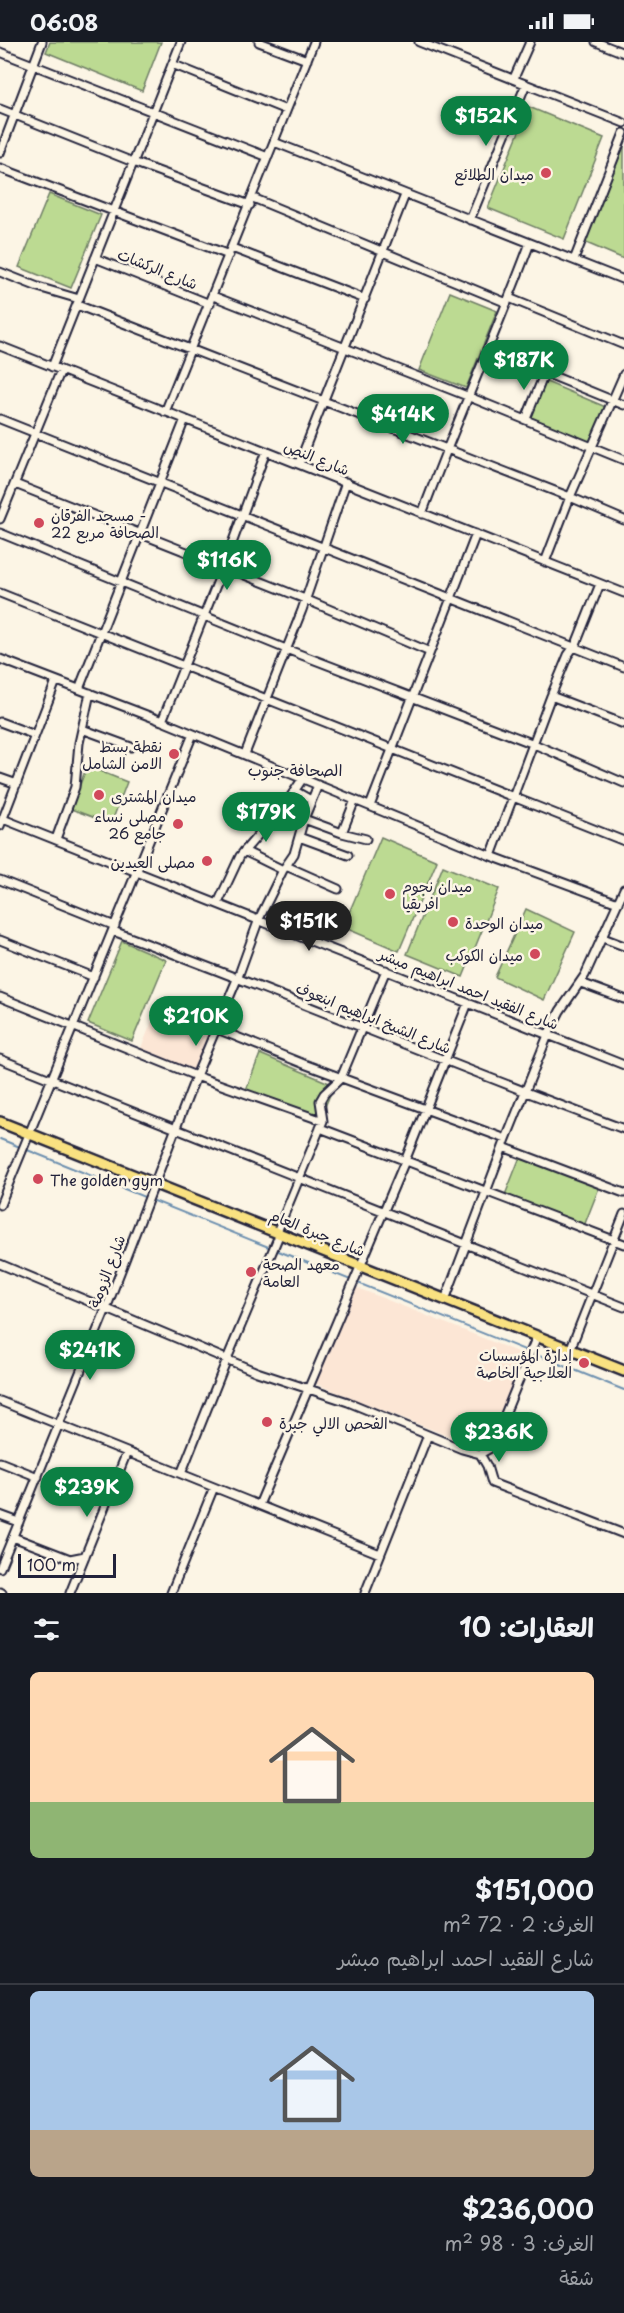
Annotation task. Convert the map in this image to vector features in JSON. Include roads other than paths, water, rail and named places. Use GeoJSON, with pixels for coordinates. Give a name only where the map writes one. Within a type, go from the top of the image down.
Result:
{"type":"FeatureCollection","features":[{"type":"Feature","properties":{"kind":"main road","name":"شارع جبرة العام"},"geometry":{"type":"LineString","coordinates":[[0,1122],[624,1371]]}},
{"type":"Feature","properties":{"kind":"street"},"geometry":{"type":"LineString","coordinates":[[0,153],[42,42]]}},
{"type":"Feature","properties":{"kind":"street"},"geometry":{"type":"LineString","coordinates":[[52,367],[181,42]]}},
{"type":"Feature","properties":{"kind":"street"},"geometry":{"type":"LineString","coordinates":[[260,42],[307,60]]}},
{"type":"Feature","properties":{"kind":"street"},"geometry":{"type":"LineString","coordinates":[[165,412],[314,42]]}},
{"type":"Feature","properties":{"kind":"street"},"geometry":{"type":"LineString","coordinates":[[419,42],[430,44],[624,123]]}},
{"type":"Feature","properties":{"kind":"street"},"geometry":{"type":"LineString","coordinates":[[514,78],[530,42]]}},
{"type":"Feature","properties":{"kind":"street"},"geometry":{"type":"LineString","coordinates":[[596,42],[624,53]]}},
{"type":"Feature","properties":{"kind":"street"},"geometry":{"type":"LineString","coordinates":[[0,52],[267,157]]}},
{"type":"Feature","properties":{"kind":"street"},"geometry":{"type":"LineString","coordinates":[[172,64],[286,110]]}},
{"type":"Feature","properties":{"kind":"street"},"geometry":{"type":"LineString","coordinates":[[470,220],[526,84]]}},
{"type":"Feature","properties":{"kind":"street"},"geometry":{"type":"LineString","coordinates":[[0,109],[133,162],[384,251],[624,345]]}},
{"type":"Feature","properties":{"kind":"street"},"geometry":{"type":"LineString","coordinates":[[574,260],[624,133]]}},
{"type":"Feature","properties":{"kind":"street"},"geometry":{"type":"LineString","coordinates":[[274,142],[624,280]]}},
{"type":"Feature","properties":{"kind":"street"},"geometry":{"type":"LineString","coordinates":[[0,168],[114,211],[365,299]]}},
{"type":"Feature","properties":{"kind":"street"},"geometry":{"type":"LineString","coordinates":[[300,463],[405,195]]}},
{"type":"Feature","properties":{"kind":"street"},"geometry":{"type":"LineString","coordinates":[[422,514],[467,396],[530,243]]}},
{"type":"Feature","properties":{"kind":"street","name":"شارع الركشات"},"geometry":{"type":"LineString","coordinates":[[95,258],[345,347],[624,460]]}},
{"type":"Feature","properties":{"kind":"street"},"geometry":{"type":"LineString","coordinates":[[0,272],[624,520]]}},
{"type":"Feature","properties":{"kind":"street","name":"شارع النص"},"geometry":{"type":"LineString","coordinates":[[0,346],[624,593]]}},
{"type":"Feature","properties":{"kind":"street"},"geometry":{"type":"LineString","coordinates":[[487,349],[624,405]]}},
{"type":"Feature","properties":{"kind":"street"},"geometry":{"type":"LineString","coordinates":[[0,519],[61,370]]}},
{"type":"Feature","properties":{"kind":"street"},"geometry":{"type":"LineString","coordinates":[[526,420],[545,372]]}},
{"type":"Feature","properties":{"kind":"street"},"geometry":{"type":"LineString","coordinates":[[545,562],[570,497],[624,374]]}},
{"type":"Feature","properties":{"kind":"street"},"geometry":{"type":"LineString","coordinates":[[0,419],[624,667]]}},
{"type":"Feature","properties":{"kind":"street"},"geometry":{"type":"LineString","coordinates":[[79,688],[185,419]]}},
{"type":"Feature","properties":{"kind":"street"},"geometry":{"type":"LineString","coordinates":[[162,721],[223,568],[266,451]]}},
{"type":"Feature","properties":{"kind":"street"},"geometry":{"type":"LineString","coordinates":[[245,754],[305,599],[346,482]]}},
{"type":"Feature","properties":{"kind":"street"},"geometry":{"type":"LineString","coordinates":[[15,484],[305,599],[430,652]]}},
{"type":"Feature","properties":{"kind":"street"},"geometry":{"type":"LineString","coordinates":[[0,533],[286,649],[534,744],[624,783]]}},
{"type":"Feature","properties":{"kind":"street"},"geometry":{"type":"LineString","coordinates":[[370,806],[476,534]]}},
{"type":"Feature","properties":{"kind":"street"},"geometry":{"type":"LineString","coordinates":[[491,856],[551,696],[600,584]]}},
{"type":"Feature","properties":{"kind":"street"},"geometry":{"type":"LineString","coordinates":[[0,593],[624,841]]}},
{"type":"Feature","properties":{"kind":"street"},"geometry":{"type":"LineString","coordinates":[[0,659],[245,754],[491,856],[618,903]]}},
{"type":"Feature","properties":{"kind":"street"},"geometry":{"type":"LineString","coordinates":[[1,822],[56,681]]}},
{"type":"Feature","properties":{"kind":"street"},"geometry":{"type":"LineString","coordinates":[[56,839],[75,787],[82,729],[90,693]]}},
{"type":"Feature","properties":{"kind":"street"},"geometry":{"type":"LineString","coordinates":[[551,696],[624,724]]}},
{"type":"Feature","properties":{"kind":"street"},"geometry":{"type":"LineString","coordinates":[[0,722],[35,735]]}},
{"type":"Feature","properties":{"kind":"street"},"geometry":{"type":"LineString","coordinates":[[82,729],[131,747]]}},
{"type":"Feature","properties":{"kind":"street"},"geometry":{"type":"LineString","coordinates":[[0,1205],[194,734]]}},
{"type":"Feature","properties":{"kind":"street"},"geometry":{"type":"LineString","coordinates":[[0,778],[17,784]]}},
{"type":"Feature","properties":{"kind":"street"},"geometry":{"type":"LineString","coordinates":[[218,903],[234,866],[244,851],[295,791],[303,778]]}},
{"type":"Feature","properties":{"kind":"street","name":"شارع الزومة"},"geometry":{"type":"LineString","coordinates":[[0,1567],[106,1309],[259,919],[284,868],[294,854],[304,819],[318,784]]}},
{"type":"Feature","properties":{"kind":"street"},"geometry":{"type":"LineString","coordinates":[[295,791],[311,800]]}},
{"type":"Feature","properties":{"kind":"street"},"geometry":{"type":"LineString","coordinates":[[342,833],[355,800]]}},
{"type":"Feature","properties":{"kind":"street"},"geometry":{"type":"LineString","coordinates":[[304,819],[366,839]]}},
{"type":"Feature","properties":{"kind":"street","name":"شارع الفقيد احمد ابراهيم مبشر"},"geometry":{"type":"LineString","coordinates":[[1,822],[56,839],[624,1065]]}},
{"type":"Feature","properties":{"kind":"street"},"geometry":{"type":"LineString","coordinates":[[299,837],[348,855]]}},
{"type":"Feature","properties":{"kind":"street"},"geometry":{"type":"LineString","coordinates":[[244,851],[338,889]]}},
{"type":"Feature","properties":{"kind":"street","name":"شارع الشيخ ابراهيم ابنعوف"},"geometry":{"type":"LineString","coordinates":[[0,880],[524,1092],[624,1129]]}},
{"type":"Feature","properties":{"kind":"street"},"geometry":{"type":"LineString","coordinates":[[446,1300],[524,1092],[548,1035],[560,1011],[581,983],[624,890]]}},
{"type":"Feature","properties":{"kind":"street"},"geometry":{"type":"LineString","coordinates":[[603,938],[624,946]]}},
{"type":"Feature","properties":{"kind":"street"},"geometry":{"type":"LineString","coordinates":[[0,940],[94,977]]}},
{"type":"Feature","properties":{"kind":"street"},"geometry":{"type":"LineString","coordinates":[[181,1474],[321,1125],[320,1101],[341,1078],[386,970]]}},
{"type":"Feature","properties":{"kind":"street"},"geometry":{"type":"LineString","coordinates":[[581,983],[624,999]]}},
{"type":"Feature","properties":{"kind":"street"},"geometry":{"type":"LineString","coordinates":[[0,997],[321,1125],[405,1161],[624,1244]]}},
{"type":"Feature","properties":{"kind":"street"},"geometry":{"type":"LineString","coordinates":[[259,1505],[405,1161],[468,1003]]}},
{"type":"Feature","properties":{"kind":"street"},"geometry":{"type":"LineString","coordinates":[[217,1029],[506,1139]]}},
{"type":"Feature","properties":{"kind":"street"},"geometry":{"type":"LineString","coordinates":[[0,1059],[624,1307]]}},
{"type":"Feature","properties":{"kind":"street"},"geometry":{"type":"LineString","coordinates":[[503,1147],[624,1193]]}},
{"type":"Feature","properties":{"kind":"street"},"geometry":{"type":"LineString","coordinates":[[570,1350],[624,1214]]}},
{"type":"Feature","properties":{"kind":"street"},"geometry":{"type":"LineString","coordinates":[[0,1264],[257,1372],[308,1388],[480,1454],[487,1466],[492,1483],[624,1534]]}},
{"type":"Feature","properties":{"kind":"street"},"geometry":{"type":"LineString","coordinates":[[480,1454],[489,1449],[496,1436],[537,1336]]}},
{"type":"Feature","properties":{"kind":"street"},"geometry":{"type":"LineString","coordinates":[[0,1401],[380,1554]]}},
{"type":"Feature","properties":{"kind":"street"},"geometry":{"type":"LineString","coordinates":[[365,1593],[428,1435]]}},
{"type":"Feature","properties":{"kind":"street"},"geometry":{"type":"LineString","coordinates":[[70,1593],[127,1452]]}},
{"type":"Feature","properties":{"kind":"street"},"geometry":{"type":"LineString","coordinates":[[0,1462],[38,1477]]}},
{"type":"Feature","properties":{"kind":"street"},"geometry":{"type":"LineString","coordinates":[[171,1593],[214,1487]]}},
{"type":"Feature","properties":{"kind":"street"},"geometry":{"type":"LineString","coordinates":[[0,1515],[19,1522]]}},
{"type":"Feature","properties":{"kind":"street"},"geometry":{"type":"LineString","coordinates":[[13,1537],[70,1559],[85,1556]]}},
{"type":"Feature","properties":{"kind":"waterway"},"geometry":{"type":"LineString","coordinates":[[0,1139],[624,1390]]}},
{"type":"Feature","properties":{"kind":"place","name":"ميدان الطلائع"},"geometry":{"type":"Point","coordinates":[546,173]}},
{"type":"Feature","properties":{"kind":"place","name":"مسجد الفرقان - الصحافة مربع 22"},"geometry":{"type":"Point","coordinates":[39,523]}},
{"type":"Feature","properties":{"kind":"place","name":"نقطة بسط الامن الشامل"},"geometry":{"type":"Point","coordinates":[174,754]}},
{"type":"Feature","properties":{"kind":"place","name":"ميدان المشترى"},"geometry":{"type":"Point","coordinates":[99,795]}},
{"type":"Feature","properties":{"kind":"place","name":"مصلى نساء جامع 26"},"geometry":{"type":"Point","coordinates":[178,824]}},
{"type":"Feature","properties":{"kind":"place","name":"مصلى العيدين"},"geometry":{"type":"Point","coordinates":[207,861]}},
{"type":"Feature","properties":{"kind":"place","name":"ميدان نجوم افريقيا"},"geometry":{"type":"Point","coordinates":[390,894]}},
{"type":"Feature","properties":{"kind":"place","name":"ميدان الوحدة"},"geometry":{"type":"Point","coordinates":[453,922]}},
{"type":"Feature","properties":{"kind":"place","name":"ميدان الكوكب"},"geometry":{"type":"Point","coordinates":[535,954]}},
{"type":"Feature","properties":{"kind":"place","name":"The golden gym"},"geometry":{"type":"Point","coordinates":[38,1179]}},
{"type":"Feature","properties":{"kind":"place","name":"معهد الصحة العامة"},"geometry":{"type":"Point","coordinates":[251,1272]}},
{"type":"Feature","properties":{"kind":"place","name":"إدارة المؤسسات العلاجية الخاصة"},"geometry":{"type":"Point","coordinates":[584,1363]}},
{"type":"Feature","properties":{"kind":"place","name":"الفحص الالي جبرة"},"geometry":{"type":"Point","coordinates":[267,1422]}},
{"type":"Feature","properties":{"kind":"district","name":"الصحافة جنوب"},"geometry":{"type":"Point","coordinates":[295,769]}}]}
